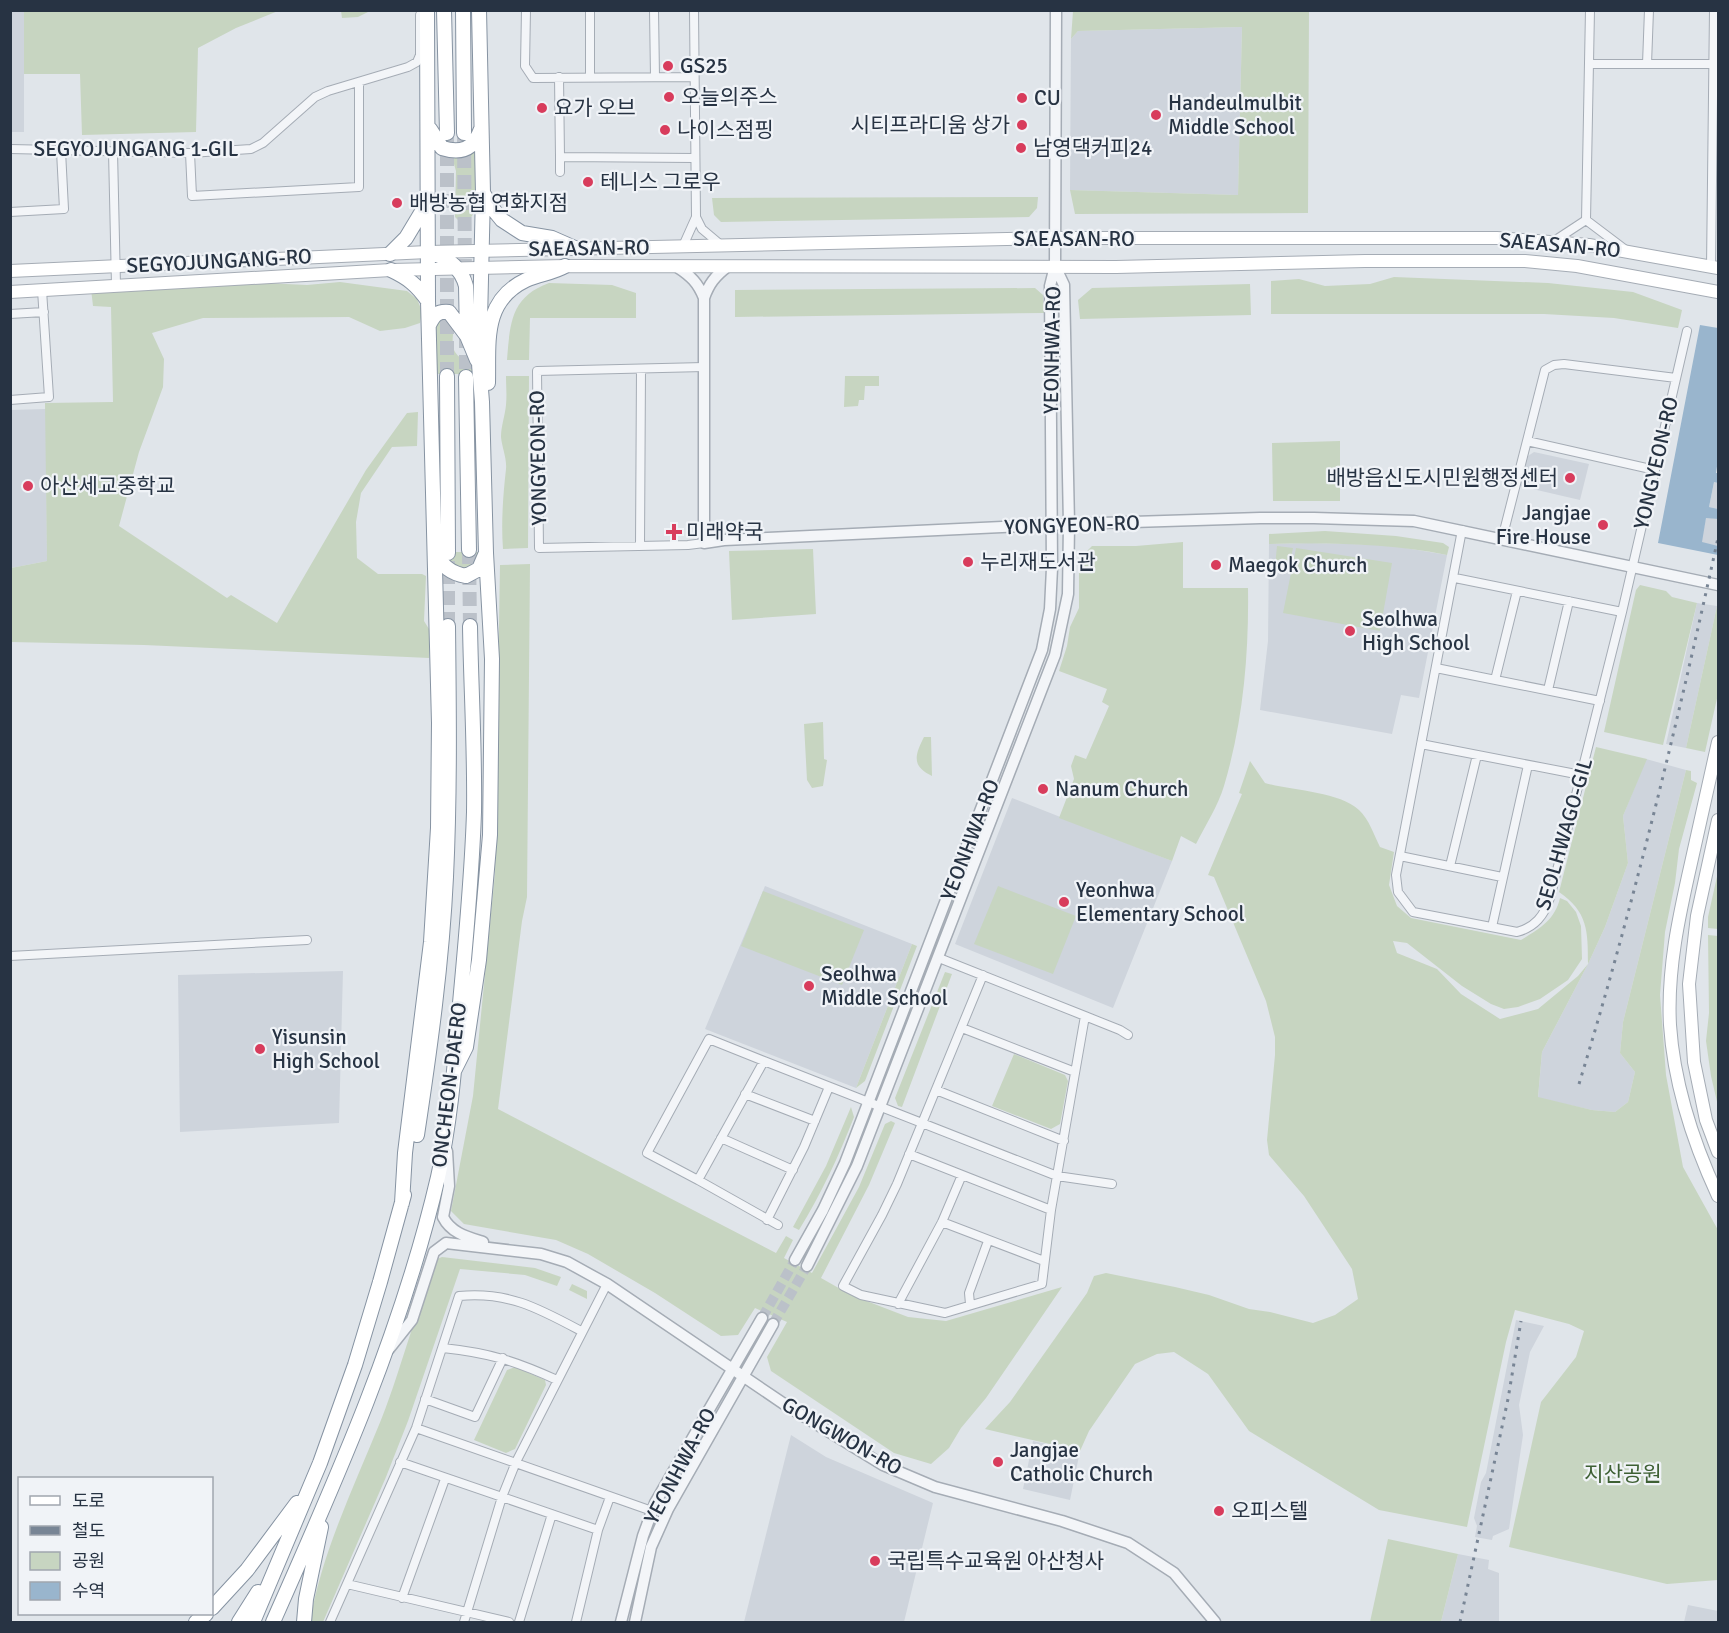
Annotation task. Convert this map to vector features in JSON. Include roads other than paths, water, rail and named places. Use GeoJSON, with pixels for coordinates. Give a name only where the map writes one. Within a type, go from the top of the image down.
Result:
{"type":"FeatureCollection","features":[{"type":"Feature","properties":{"kind":"highway"},"geometry":{"type":"LineString","coordinates":[[427,10],[428,301],[443,566],[453,574],[466,576],[479,569],[486,553]]}},
{"type":"Feature","properties":{"kind":"highway"},"geometry":{"type":"LineString","coordinates":[[444,10],[447,133]]}},
{"type":"Feature","properties":{"kind":"highway"},"geometry":{"type":"LineString","coordinates":[[463,10],[464,133]]}},
{"type":"Feature","properties":{"kind":"highway"},"geometry":{"type":"LineString","coordinates":[[454,1071],[466,1047],[479,960],[490,835],[492,658],[479,364],[483,193],[480,10]]}},
{"type":"Feature","properties":{"kind":"highway"},"geometry":{"type":"LineString","coordinates":[[429,127],[436,142],[442,148],[453,151],[470,148],[482,128]]}},
{"type":"Feature","properties":{"kind":"highway"},"geometry":{"type":"LineString","coordinates":[[483,193],[502,219],[522,233],[552,238],[577,249]]}},
{"type":"Feature","properties":{"kind":"highway"},"geometry":{"type":"LineString","coordinates":[[390,254],[406,238],[428,201]]}},
{"type":"Feature","properties":{"kind":"highway"},"geometry":{"type":"LineString","coordinates":[[428,252],[440,255],[459,269],[466,286],[467,336]]}},
{"type":"Feature","properties":{"kind":"highway"},"geometry":{"type":"LineString","coordinates":[[482,402],[488,386],[490,324],[495,306],[523,282],[566,266]]}},
{"type":"Feature","properties":{"kind":"highway"},"geometry":{"type":"LineString","coordinates":[[392,270],[418,286],[428,301]]}},
{"type":"Feature","properties":{"kind":"highway"},"geometry":{"type":"LineString","coordinates":[[429,325],[435,314],[440,311],[449,312],[467,336],[479,364]]}},
{"type":"Feature","properties":{"kind":"highway"},"geometry":{"type":"LineString","coordinates":[[402,1203],[405,1153],[431,942],[438,828],[447,376]]}},
{"type":"Feature","properties":{"kind":"highway"},"geometry":{"type":"LineString","coordinates":[[466,377],[469,550]]}},
{"type":"Feature","properties":{"kind":"highway","name":"ONCHEON-DAERO"},"geometry":{"type":"LineString","coordinates":[[253,1623],[310,1487],[355,1365],[402,1203],[416,1137],[434,1017],[445,891],[450,787],[448,626]]}},
{"type":"Feature","properties":{"kind":"highway","name":"ONCHEON-DAERO"},"geometry":{"type":"LineString","coordinates":[[273,1623],[327,1502],[383,1356],[423,1234],[446,1135],[470,895],[474,810],[470,626]]}},
{"type":"Feature","properties":{"kind":"highway"},"geometry":{"type":"LineString","coordinates":[[213,1607],[247,1570],[310,1487]]}},
{"type":"Feature","properties":{"kind":"highway"},"geometry":{"type":"LineString","coordinates":[[303,1623],[327,1502]]}},
{"type":"Feature","properties":{"kind":"highway"},"geometry":{"type":"LineString","coordinates":[[239,1623],[279,1557]]}},
{"type":"Feature","properties":{"kind":"main road","name":"SAEASAN-RO"},"geometry":{"type":"LineString","coordinates":[[428,252],[1055,238],[1497,238],[1554,241],[1628,251],[1715,267]]}},
{"type":"Feature","properties":{"kind":"main road","name":"SEGYOJUNGANG-RO"},"geometry":{"type":"LineString","coordinates":[[10,271],[428,252]]}},
{"type":"Feature","properties":{"kind":"main road","name":"SAEASAN-RO"},"geometry":{"type":"LineString","coordinates":[[428,269],[566,266],[1055,267],[1365,261],[1525,261],[1577,266],[1719,292]]}},
{"type":"Feature","properties":{"kind":"main road","name":"SEGYOJUNGANG-RO"},"geometry":{"type":"LineString","coordinates":[[10,292],[428,269]]}},
{"type":"Feature","properties":{"kind":"main road"},"geometry":{"type":"LineString","coordinates":[[1719,742],[1676,928],[1670,1025],[1678,1080],[1692,1134],[1719,1196]]}},
{"type":"Feature","properties":{"kind":"main road"},"geometry":{"type":"LineString","coordinates":[[1719,820],[1696,916],[1689,984],[1694,1062],[1706,1120],[1719,1152]]}},
{"type":"Feature","properties":{"kind":"street","name":"SEGYOJUNGANG 1-GIL"},"geometry":{"type":"LineString","coordinates":[[10,149],[190,153],[257,147],[315,97],[408,67],[417,62],[420,55],[420,10]]}},
{"type":"Feature","properties":{"kind":"street"},"geometry":{"type":"LineString","coordinates":[[526,10],[525,66],[533,78],[694,77]]}},
{"type":"Feature","properties":{"kind":"street"},"geometry":{"type":"LineString","coordinates":[[590,10],[590,77]]}},
{"type":"Feature","properties":{"kind":"street"},"geometry":{"type":"LineString","coordinates":[[654,10],[655,77]]}},
{"type":"Feature","properties":{"kind":"street"},"geometry":{"type":"LineString","coordinates":[[683,246],[696,217],[694,10]]}},
{"type":"Feature","properties":{"kind":"street"},"geometry":{"type":"LineString","coordinates":[[1055,267],[1056,10]]}},
{"type":"Feature","properties":{"kind":"street"},"geometry":{"type":"LineString","coordinates":[[1586,220],[1590,10]]}},
{"type":"Feature","properties":{"kind":"street"},"geometry":{"type":"LineString","coordinates":[[1647,64],[1649,10]]}},
{"type":"Feature","properties":{"kind":"street"},"geometry":{"type":"LineString","coordinates":[[1714,10],[1715,267]]}},
{"type":"Feature","properties":{"kind":"street"},"geometry":{"type":"LineString","coordinates":[[1589,64],[1716,64]]}},
{"type":"Feature","properties":{"kind":"street"},"geometry":{"type":"LineString","coordinates":[[559,77],[560,172]]}},
{"type":"Feature","properties":{"kind":"street"},"geometry":{"type":"LineString","coordinates":[[190,153],[192,196],[359,188],[359,82]]}},
{"type":"Feature","properties":{"kind":"street"},"geometry":{"type":"LineString","coordinates":[[10,212],[64,209],[61,151]]}},
{"type":"Feature","properties":{"kind":"street"},"geometry":{"type":"LineString","coordinates":[[113,151],[116,285]]}},
{"type":"Feature","properties":{"kind":"street"},"geometry":{"type":"LineString","coordinates":[[560,157],[695,158]]}},
{"type":"Feature","properties":{"kind":"street"},"geometry":{"type":"LineString","coordinates":[[696,217],[702,229],[722,245]]}},
{"type":"Feature","properties":{"kind":"street"},"geometry":{"type":"LineString","coordinates":[[1554,241],[1586,220]]}},
{"type":"Feature","properties":{"kind":"street"},"geometry":{"type":"LineString","coordinates":[[1586,220],[1628,251]]}},
{"type":"Feature","properties":{"kind":"street","name":"SAEASAN-RO"},"geometry":{"type":"LineString","coordinates":[[677,267],[689,274],[699,285],[705,298]]}},
{"type":"Feature","properties":{"kind":"street"},"geometry":{"type":"LineString","coordinates":[[704,543],[705,298],[713,280],[727,267]]}},
{"type":"Feature","properties":{"kind":"street","name":"YEONHWA-RO"},"geometry":{"type":"LineString","coordinates":[[807,1266],[857,1166],[1055,655],[1068,594],[1069,524],[1064,285],[1055,267]]}},
{"type":"Feature","properties":{"kind":"street","name":"YEONHWA-RO"},"geometry":{"type":"LineString","coordinates":[[795,1260],[823,1210],[845,1163],[1042,650],[1050,609],[1050,286],[1055,267]]}},
{"type":"Feature","properties":{"kind":"street"},"geometry":{"type":"LineString","coordinates":[[10,400],[48,397],[42,290]]}},
{"type":"Feature","properties":{"kind":"street"},"geometry":{"type":"LineString","coordinates":[[10,314],[44,312]]}},
{"type":"Feature","properties":{"kind":"street"},"geometry":{"type":"LineString","coordinates":[[1676,378],[1687,331]]}},
{"type":"Feature","properties":{"kind":"street","name":"YONGYEON-RO"},"geometry":{"type":"LineString","coordinates":[[1502,539],[1545,370],[1554,365],[1676,378],[1631,567]]}},
{"type":"Feature","properties":{"kind":"street","name":"YONGYEON-RO"},"geometry":{"type":"LineString","coordinates":[[705,367],[537,371],[539,548],[640,546],[1069,524],[1314,518],[1414,521],[1719,585]]}},
{"type":"Feature","properties":{"kind":"street"},"geometry":{"type":"LineString","coordinates":[[640,546],[641,369]]}},
{"type":"Feature","properties":{"kind":"street"},"geometry":{"type":"LineString","coordinates":[[1527,441],[1655,470]]}},
{"type":"Feature","properties":{"kind":"street","name":"SEOLHWAGO-GIL"},"geometry":{"type":"LineString","coordinates":[[1462,530],[1455,578],[1396,875],[1398,892],[1413,912],[1517,932],[1528,929],[1546,910],[1600,701],[1631,567]]}},
{"type":"Feature","properties":{"kind":"street"},"geometry":{"type":"LineString","coordinates":[[1455,578],[1622,612]]}},
{"type":"Feature","properties":{"kind":"street"},"geometry":{"type":"LineString","coordinates":[[1495,680],[1517,591]]}},
{"type":"Feature","properties":{"kind":"street"},"geometry":{"type":"LineString","coordinates":[[1548,690],[1569,601]]}},
{"type":"Feature","properties":{"kind":"street"},"geometry":{"type":"LineString","coordinates":[[1436,668],[1600,701]]}},
{"type":"Feature","properties":{"kind":"street"},"geometry":{"type":"LineString","coordinates":[[1421,744],[1581,775]]}},
{"type":"Feature","properties":{"kind":"street"},"geometry":{"type":"LineString","coordinates":[[1450,866],[1477,755]]}},
{"type":"Feature","properties":{"kind":"street"},"geometry":{"type":"LineString","coordinates":[[1492,927],[1528,765]]}},
{"type":"Feature","properties":{"kind":"street"},"geometry":{"type":"LineString","coordinates":[[1400,856],[1502,878]]}},
{"type":"Feature","properties":{"kind":"street"},"geometry":{"type":"LineString","coordinates":[[10,956],[307,940]]}},
{"type":"Feature","properties":{"kind":"street"},"geometry":{"type":"LineString","coordinates":[[939,958],[1128,1035]]}},
{"type":"Feature","properties":{"kind":"street"},"geometry":{"type":"LineString","coordinates":[[983,975],[882,1215],[843,1286],[861,1295],[945,1313],[1042,1284],[1051,1210],[1085,1016]]}},
{"type":"Feature","properties":{"kind":"street"},"geometry":{"type":"LineString","coordinates":[[962,1028],[1075,1072]]}},
{"type":"Feature","properties":{"kind":"street"},"geometry":{"type":"LineString","coordinates":[[778,1225],[647,1153],[709,1040],[1057,1176],[1112,1184]]}},
{"type":"Feature","properties":{"kind":"street"},"geometry":{"type":"LineString","coordinates":[[698,1180],[764,1061]]}},
{"type":"Feature","properties":{"kind":"street"},"geometry":{"type":"LineString","coordinates":[[767,1220],[793,1170],[829,1087]]}},
{"type":"Feature","properties":{"kind":"street"},"geometry":{"type":"LineString","coordinates":[[936,1090],[1064,1141]]}},
{"type":"Feature","properties":{"kind":"street"},"geometry":{"type":"LineString","coordinates":[[745,1094],[815,1122]]}},
{"type":"Feature","properties":{"kind":"street"},"geometry":{"type":"LineString","coordinates":[[446,1135],[449,1186],[443,1217],[448,1227],[466,1237],[503,1249]]}},
{"type":"Feature","properties":{"kind":"street"},"geometry":{"type":"LineString","coordinates":[[721,1138],[793,1170]]}},
{"type":"Feature","properties":{"kind":"street"},"geometry":{"type":"LineString","coordinates":[[909,1154],[1051,1210]]}},
{"type":"Feature","properties":{"kind":"street"},"geometry":{"type":"LineString","coordinates":[[898,1304],[942,1222],[962,1175]]}},
{"type":"Feature","properties":{"kind":"street"},"geometry":{"type":"LineString","coordinates":[[942,1222],[1044,1261]]}},
{"type":"Feature","properties":{"kind":"street"},"geometry":{"type":"LineString","coordinates":[[970,1304],[969,1293],[988,1240]]}},
{"type":"Feature","properties":{"kind":"street"},"geometry":{"type":"LineString","coordinates":[[383,1356],[412,1320],[434,1252],[446,1243],[503,1249]]}},
{"type":"Feature","properties":{"kind":"street","name":"GONGWON-RO"},"geometry":{"type":"LineString","coordinates":[[503,1249],[541,1254],[567,1262],[608,1284],[787,1406],[893,1469],[935,1486],[1062,1521],[1128,1543],[1174,1573],[1215,1623]]}},
{"type":"Feature","properties":{"kind":"street"},"geometry":{"type":"LineString","coordinates":[[464,1623],[502,1497],[516,1462],[581,1331],[608,1284]]}},
{"type":"Feature","properties":{"kind":"street"},"geometry":{"type":"LineString","coordinates":[[330,1623],[416,1428],[459,1296],[502,1298],[533,1305],[581,1331]]}},
{"type":"Feature","properties":{"kind":"street","name":"YEONHWA-RO"},"geometry":{"type":"LineString","coordinates":[[621,1623],[643,1536],[652,1511],[762,1318]]}},
{"type":"Feature","properties":{"kind":"street","name":"YEONHWA-RO"},"geometry":{"type":"LineString","coordinates":[[635,1623],[651,1547],[668,1509],[773,1324]]}},
{"type":"Feature","properties":{"kind":"street"},"geometry":{"type":"LineString","coordinates":[[443,1348],[483,1352],[557,1380]]}},
{"type":"Feature","properties":{"kind":"street"},"geometry":{"type":"LineString","coordinates":[[425,1399],[475,1417],[503,1358]]}},
{"type":"Feature","properties":{"kind":"street"},"geometry":{"type":"LineString","coordinates":[[416,1428],[652,1511]]}},
{"type":"Feature","properties":{"kind":"street"},"geometry":{"type":"LineString","coordinates":[[400,1462],[598,1530]]}},
{"type":"Feature","properties":{"kind":"street"},"geometry":{"type":"LineString","coordinates":[[402,1598],[446,1479]]}},
{"type":"Feature","properties":{"kind":"street"},"geometry":{"type":"LineString","coordinates":[[576,1623],[598,1530],[610,1497]]}},
{"type":"Feature","properties":{"kind":"street"},"geometry":{"type":"LineString","coordinates":[[519,1623],[552,1514]]}},
{"type":"Feature","properties":{"kind":"street"},"geometry":{"type":"LineString","coordinates":[[347,1584],[509,1623]]}},
{"type":"Feature","properties":{"kind":"water"},"geometry":{"type":"Polygon","coordinates":[[[1700,325],[1718,328],[1718,460],[1716,473],[1718,473],[1718,483],[1714,482],[1709,507],[1718,509],[1718,519],[1706,518],[1702,542],[1718,546],[1718,555],[1658,543],[1700,325]]]}},
{"type":"Feature","properties":{"kind":"tunnel"},"geometry":{"type":"LineString","coordinates":[[447,133],[447,376]]}},
{"type":"Feature","properties":{"kind":"tunnel"},"geometry":{"type":"LineString","coordinates":[[464,133],[465,279]]}},
{"type":"Feature","properties":{"kind":"tunnel"},"geometry":{"type":"LineString","coordinates":[[466,334],[466,377]]}},
{"type":"Feature","properties":{"kind":"tunnel"},"geometry":{"type":"LineString","coordinates":[[469,550],[470,626]]}},
{"type":"Feature","properties":{"kind":"tunnel"},"geometry":{"type":"LineString","coordinates":[[448,561],[448,626]]}},
{"type":"Feature","properties":{"kind":"tunnel"},"geometry":{"type":"LineString","coordinates":[[762,1318],[795,1260]]}},
{"type":"Feature","properties":{"kind":"tunnel"},"geometry":{"type":"LineString","coordinates":[[773,1324],[807,1266]]}},
{"type":"Feature","properties":{"kind":"railway"},"geometry":{"type":"LineString","coordinates":[[1579,1084],[1654,812],[1718,538]]}},
{"type":"Feature","properties":{"kind":"railway"},"geometry":{"type":"LineString","coordinates":[[1460,1622],[1508,1399],[1521,1321]]}},
{"type":"Feature","properties":{"kind":"place","name":"GS25"},"geometry":{"type":"Point","coordinates":[668,66]}},
{"type":"Feature","properties":{"kind":"place","name":"오늘의주스"},"geometry":{"type":"Point","coordinates":[669,97]}},
{"type":"Feature","properties":{"kind":"place","name":"CU"},"geometry":{"type":"Point","coordinates":[1022,98]}},
{"type":"Feature","properties":{"kind":"place","name":"요가 오브"},"geometry":{"type":"Point","coordinates":[542,108]}},
{"type":"Feature","properties":{"kind":"place","name":"Handeulmulbit Middle School"},"geometry":{"type":"Point","coordinates":[1156,115]}},
{"type":"Feature","properties":{"kind":"place","name":"시티프라디움 상가"},"geometry":{"type":"Point","coordinates":[1022,125]}},
{"type":"Feature","properties":{"kind":"place","name":"나이스점핑"},"geometry":{"type":"Point","coordinates":[665,130]}},
{"type":"Feature","properties":{"kind":"place","name":"남영댁커피24"},"geometry":{"type":"Point","coordinates":[1021,148]}},
{"type":"Feature","properties":{"kind":"place","name":"테니스 그로우"},"geometry":{"type":"Point","coordinates":[588,182]}},
{"type":"Feature","properties":{"kind":"place","name":"배방농협 연화지점"},"geometry":{"type":"Point","coordinates":[397,203]}},
{"type":"Feature","properties":{"kind":"place","name":"배방읍신도시민원행정센터"},"geometry":{"type":"Point","coordinates":[1570,478]}},
{"type":"Feature","properties":{"kind":"place","name":"아산세교중학교"},"geometry":{"type":"Point","coordinates":[28,486]}},
{"type":"Feature","properties":{"kind":"place","name":"Jangjae Fire House"},"geometry":{"type":"Point","coordinates":[1603,525]}},
{"type":"Feature","properties":{"kind":"place","name":"미래약국"},"geometry":{"type":"Point","coordinates":[674,532]}},
{"type":"Feature","properties":{"kind":"place","name":"누리재도서관"},"geometry":{"type":"Point","coordinates":[968,562]}},
{"type":"Feature","properties":{"kind":"place","name":"Maegok Church"},"geometry":{"type":"Point","coordinates":[1216,565]}},
{"type":"Feature","properties":{"kind":"place","name":"Seolhwa High School"},"geometry":{"type":"Point","coordinates":[1350,631]}},
{"type":"Feature","properties":{"kind":"place","name":"Nanum Church"},"geometry":{"type":"Point","coordinates":[1043,789]}},
{"type":"Feature","properties":{"kind":"place","name":"Yeonhwa Elementary School"},"geometry":{"type":"Point","coordinates":[1064,902]}},
{"type":"Feature","properties":{"kind":"place","name":"Seolhwa Middle School"},"geometry":{"type":"Point","coordinates":[809,986]}},
{"type":"Feature","properties":{"kind":"place","name":"Yisunsin High School"},"geometry":{"type":"Point","coordinates":[260,1049]}},
{"type":"Feature","properties":{"kind":"place","name":"Jangjae Catholic Church"},"geometry":{"type":"Point","coordinates":[998,1462]}},
{"type":"Feature","properties":{"kind":"place","name":"오피스텔"},"geometry":{"type":"Point","coordinates":[1219,1511]}},
{"type":"Feature","properties":{"kind":"place","name":"국립특수교육원 아산청사"},"geometry":{"type":"Point","coordinates":[875,1561]}},
{"type":"Feature","properties":{"kind":"park label","name":"지산공원"},"geometry":{"type":"Point","coordinates":[1623,1474]}}]}
